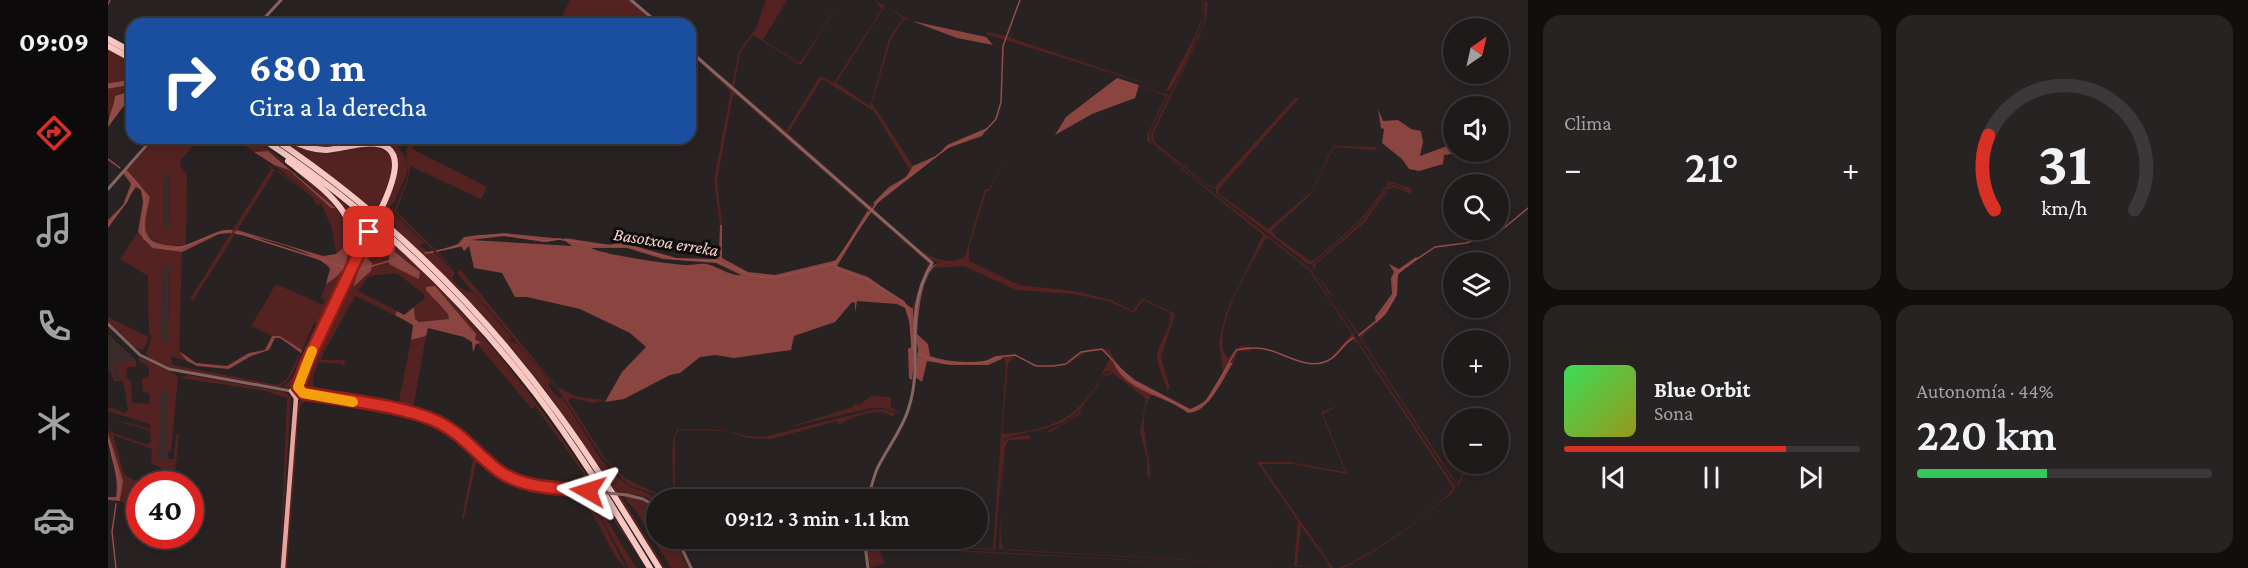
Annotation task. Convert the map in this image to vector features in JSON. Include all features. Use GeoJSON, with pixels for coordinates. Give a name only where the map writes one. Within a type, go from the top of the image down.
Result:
{"type":"FeatureCollection","features":[{"type":"Feature","properties":{"kind":"highway"},"geometry":{"type":"LineString","coordinates":[[108,39],[126,52]]}},
{"type":"Feature","properties":{"kind":"highway"},"geometry":{"type":"LineString","coordinates":[[108,46],[126,53]]}},
{"type":"Feature","properties":{"kind":"highway"},"geometry":{"type":"LineString","coordinates":[[267,144],[327,193],[345,214],[355,237],[355,253],[349,273]]}},
{"type":"Feature","properties":{"kind":"highway"},"geometry":{"type":"LineString","coordinates":[[268,144],[370,220],[418,262],[480,327],[551,415],[650,568]]}},
{"type":"Feature","properties":{"kind":"highway"},"geometry":{"type":"LineString","coordinates":[[281,144],[334,182],[398,235],[490,328],[564,421],[659,568]]}},
{"type":"Feature","properties":{"kind":"highway"},"geometry":{"type":"LineString","coordinates":[[304,144],[318,149],[358,144]]}},
{"type":"Feature","properties":{"kind":"highway"},"geometry":{"type":"LineString","coordinates":[[349,273],[396,174],[395,161],[388,150],[372,144]]}},
{"type":"Feature","properties":{"kind":"main road"},"geometry":{"type":"LineString","coordinates":[[283,568],[298,387],[312,351],[349,273]]}},
{"type":"Feature","properties":{"kind":"main road"},"geometry":{"type":"LineString","coordinates":[[296,398],[291,392],[298,387]]}},
{"type":"Feature","properties":{"kind":"main road"},"geometry":{"type":"LineString","coordinates":[[296,398],[303,393],[298,387]]}},
{"type":"Feature","properties":{"kind":"street"},"geometry":{"type":"LineString","coordinates":[[264,18],[281,0]]}},
{"type":"Feature","properties":{"kind":"street"},"geometry":{"type":"LineString","coordinates":[[631,0],[652,18]]}},
{"type":"Feature","properties":{"kind":"street"},"geometry":{"type":"LineString","coordinates":[[696,56],[932,263],[917,297],[913,329],[917,348],[909,407],[877,469],[871,489]]}},
{"type":"Feature","properties":{"kind":"street"},"geometry":{"type":"LineString","coordinates":[[108,189],[148,144]]}},
{"type":"Feature","properties":{"kind":"street"},"geometry":{"type":"LineString","coordinates":[[108,324],[140,355],[169,369],[291,392]]}},
{"type":"Feature","properties":{"kind":"street"},"geometry":{"type":"LineString","coordinates":[[303,393],[428,418],[454,431],[498,471],[512,479],[533,485],[627,495],[646,501]]}},
{"type":"Feature","properties":{"kind":"street"},"geometry":{"type":"LineString","coordinates":[[682,549],[691,568]]}},
{"type":"Feature","properties":{"kind":"street"},"geometry":{"type":"LineString","coordinates":[[864,549],[868,568]]}},
{"type":"Feature","properties":{"kind":"shaded area"},"geometry":{"type":"Polygon","coordinates":[[[570,0],[630,0],[650,18],[644,15],[642,18],[561,18],[570,0]]]}},
{"type":"Feature","properties":{"kind":"shaded area"},"geometry":{"type":"Polygon","coordinates":[[[766,0],[787,0],[763,40],[798,62],[802,60],[840,0],[801,65],[753,35],[740,53],[734,87],[786,131],[820,76],[834,83],[882,9],[874,0],[885,6],[836,83],[870,106],[889,39],[903,18],[886,6],[912,21],[904,19],[891,39],[872,103],[913,166],[910,170],[874,111],[822,79],[788,133],[869,205],[875,205],[874,209],[885,220],[696,56],[732,85],[739,52],[756,28],[766,0]]]}},
{"type":"Feature","properties":{"kind":"shaded area"},"geometry":{"type":"Polygon","coordinates":[[[1205,0],[1208,3],[1205,24],[1153,134],[1154,142],[1209,186],[1215,187],[1295,98],[1299,98],[1218,190],[1219,194],[1268,229],[1311,192],[1333,146],[1377,147],[1375,150],[1334,147],[1310,195],[1272,230],[1275,236],[1310,261],[1315,260],[1362,218],[1388,184],[1387,181],[1411,188],[1412,200],[1411,194],[1395,187],[1388,189],[1365,222],[1316,264],[1314,270],[1312,266],[1363,221],[1388,187],[1394,185],[1410,191],[1395,184],[1389,185],[1363,219],[1312,264],[1308,264],[1216,193],[1216,188],[1209,187],[1157,147],[1151,140],[1151,134],[1204,24],[1205,0]]]}},
{"type":"Feature","properties":{"kind":"shaded area"},"geometry":{"type":"Polygon","coordinates":[[[1203,16],[1193,45],[1169,91],[986,34],[987,32],[1002,35],[1166,90],[1203,16]]]}},
{"type":"Feature","properties":{"kind":"shaded area"},"geometry":{"type":"Polygon","coordinates":[[[912,21],[986,37],[993,45],[957,38],[912,21]]]}},
{"type":"Feature","properties":{"kind":"shaded area"},"geometry":{"type":"Polygon","coordinates":[[[108,49],[126,60],[126,90],[115,96],[113,109],[108,117],[108,49]]]}},
{"type":"Feature","properties":{"kind":"shaded area"},"geometry":{"type":"Polygon","coordinates":[[[696,58],[927,260],[929,265],[924,276],[927,262],[735,94],[732,99],[717,181],[722,225],[720,225],[714,179],[731,92],[696,58]]]}},
{"type":"Feature","properties":{"kind":"shaded area"},"geometry":{"type":"Polygon","coordinates":[[[1117,78],[1139,85],[1135,98],[1092,114],[1055,135],[1066,117],[1117,78]]]}},
{"type":"Feature","properties":{"kind":"shaded area"},"geometry":{"type":"Polygon","coordinates":[[[125,85],[126,103],[108,127],[115,96],[124,93],[125,85]]]}},
{"type":"Feature","properties":{"kind":"shaded area"},"geometry":{"type":"Polygon","coordinates":[[[1139,85],[1168,95],[1149,133],[1151,144],[1310,269],[1443,469],[1443,473],[1357,342],[1352,340],[1334,358],[1332,356],[1352,334],[1309,270],[1268,238],[1265,239],[1242,281],[1223,333],[1223,348],[1228,358],[1240,346],[1251,347],[1251,351],[1238,351],[1233,363],[1229,363],[1223,372],[1219,342],[1226,313],[1263,235],[1147,141],[1147,135],[1166,96],[1139,85]]]}},
{"type":"Feature","properties":{"kind":"shaded area"},"geometry":{"type":"Polygon","coordinates":[[[1378,109],[1383,121],[1398,120],[1411,129],[1421,131],[1423,142],[1420,156],[1443,147],[1443,164],[1419,171],[1409,169],[1402,159],[1382,143],[1384,129],[1381,128],[1378,109]]]}},
{"type":"Feature","properties":{"kind":"shaded area"},"geometry":{"type":"Polygon","coordinates":[[[987,128],[982,136],[948,148],[875,205],[873,203],[889,187],[906,177],[913,166],[938,155],[947,145],[987,128]]]}},
{"type":"Feature","properties":{"kind":"shaded area"},"geometry":{"type":"Polygon","coordinates":[[[151,144],[195,144],[181,160],[180,165],[187,175],[186,246],[160,244],[145,234],[144,219],[150,197],[127,170],[151,144]],[[164,174],[163,227],[169,227],[170,174],[164,174]]]}},
{"type":"Feature","properties":{"kind":"shaded area"},"geometry":{"type":"Polygon","coordinates":[[[238,144],[279,171],[317,200],[274,165],[289,170],[334,208],[294,170],[268,151],[254,152],[243,144],[262,144],[294,168],[332,201],[346,219],[352,237],[350,265],[298,381],[289,388],[283,387],[293,377],[317,324],[314,323],[302,350],[280,336],[272,336],[251,326],[276,284],[323,305],[325,300],[321,298],[326,284],[334,279],[343,268],[348,248],[346,230],[344,230],[343,248],[336,254],[332,228],[321,204],[317,205],[312,197],[275,170],[193,301],[190,299],[271,169],[268,164],[238,144]]]}},
{"type":"Feature","properties":{"kind":"shaded area"},"geometry":{"type":"Polygon","coordinates":[[[286,144],[296,144],[313,150],[364,146],[388,151],[394,159],[395,172],[379,207],[376,205],[384,217],[394,205],[393,213],[425,243],[420,245],[428,252],[432,250],[455,273],[452,278],[458,286],[470,293],[471,290],[512,338],[509,340],[519,345],[551,383],[548,385],[558,398],[562,397],[600,458],[616,476],[629,486],[646,493],[646,497],[625,493],[628,497],[646,503],[646,527],[636,511],[616,488],[646,537],[646,542],[566,419],[503,338],[413,245],[347,189],[286,144]]]}},
{"type":"Feature","properties":{"kind":"shaded area"},"geometry":{"type":"Polygon","coordinates":[[[306,144],[347,144],[323,147],[306,144]]]}},
{"type":"Feature","properties":{"kind":"shaded area"},"geometry":{"type":"Polygon","coordinates":[[[378,144],[395,144],[402,152],[407,171],[388,210],[383,211],[396,180],[397,165],[389,151],[378,144]]]}},
{"type":"Feature","properties":{"kind":"shaded area"},"geometry":{"type":"Polygon","coordinates":[[[411,144],[416,151],[487,187],[481,199],[410,166],[408,180],[396,211],[435,249],[439,249],[438,252],[455,271],[394,212],[408,176],[406,150],[411,144]]]}},
{"type":"Feature","properties":{"kind":"shaded area"},"geometry":{"type":"Polygon","coordinates":[[[268,151],[335,208],[331,208],[289,170],[274,165],[254,152],[268,151]]]}},
{"type":"Feature","properties":{"kind":"shaded area"},"geometry":{"type":"Polygon","coordinates":[[[1009,152],[989,191],[986,192],[969,247],[969,261],[1019,285],[1074,291],[1111,300],[1133,311],[1142,298],[1175,314],[1161,357],[1170,388],[1167,390],[1157,358],[1159,346],[1169,325],[1170,313],[1143,300],[1134,313],[1108,301],[1073,294],[1016,290],[964,266],[934,268],[938,262],[931,260],[917,248],[941,260],[954,261],[965,256],[985,189],[989,189],[1009,152]]]}},
{"type":"Feature","properties":{"kind":"shaded area"},"geometry":{"type":"Polygon","coordinates":[[[127,170],[150,197],[145,227],[150,239],[166,245],[184,246],[219,231],[233,230],[232,233],[219,234],[182,252],[152,248],[138,232],[143,202],[141,190],[136,187],[108,228],[108,220],[123,205],[131,184],[123,173],[127,170]]]}},
{"type":"Feature","properties":{"kind":"shaded area"},"geometry":{"type":"Polygon","coordinates":[[[164,174],[170,174],[169,227],[163,227],[164,174]]]}},
{"type":"Feature","properties":{"kind":"shaded area"},"geometry":{"type":"Polygon","coordinates":[[[312,177],[387,238],[385,241],[374,229],[357,224],[359,233],[363,230],[367,232],[355,257],[353,227],[312,177]]]}},
{"type":"Feature","properties":{"kind":"shaded area"},"geometry":{"type":"Polygon","coordinates":[[[868,210],[870,212],[837,266],[868,277],[913,309],[916,346],[912,380],[909,378],[910,324],[905,308],[897,304],[857,301],[855,313],[855,303],[852,302],[835,322],[794,336],[791,350],[734,358],[715,355],[700,357],[680,373],[670,375],[624,399],[605,402],[622,372],[646,347],[630,333],[580,309],[527,297],[515,297],[502,273],[474,268],[469,246],[464,251],[461,246],[437,251],[458,244],[464,237],[504,233],[563,239],[544,242],[504,236],[471,240],[572,246],[564,240],[565,238],[610,245],[621,242],[676,258],[713,259],[719,253],[720,225],[722,225],[722,258],[748,272],[775,275],[837,260],[868,210]],[[591,248],[653,261],[687,265],[706,264],[741,275],[716,263],[663,259],[627,248],[591,248]]]}},
{"type":"Feature","properties":{"kind":"shaded area"},"geometry":{"type":"Polygon","coordinates":[[[360,220],[395,245],[395,252],[420,272],[419,279],[389,264],[389,252],[379,251],[378,247],[373,257],[367,258],[372,263],[371,271],[353,287],[363,256],[376,237],[368,231],[359,233],[357,221],[360,220]]]}},
{"type":"Feature","properties":{"kind":"shaded area"},"geometry":{"type":"Polygon","coordinates":[[[237,230],[323,256],[336,254],[343,248],[344,230],[346,230],[348,248],[346,262],[339,274],[326,284],[330,269],[324,263],[286,246],[235,234],[237,230]]]}},
{"type":"Feature","properties":{"kind":"shaded area"},"geometry":{"type":"Polygon","coordinates":[[[138,232],[152,248],[182,252],[179,351],[187,361],[171,356],[172,365],[278,385],[287,379],[300,352],[296,367],[290,376],[283,384],[279,387],[188,372],[156,361],[146,354],[152,337],[149,334],[148,276],[120,259],[138,232]],[[163,266],[162,343],[168,343],[169,266],[163,266]]]}},
{"type":"Feature","properties":{"kind":"shaded area"},"geometry":{"type":"Polygon","coordinates":[[[372,233],[376,237],[363,256],[363,278],[371,271],[367,258],[375,254],[379,247],[384,252],[389,251],[393,267],[414,266],[395,252],[395,245],[433,282],[501,358],[562,438],[647,568],[591,488],[522,481],[503,472],[456,430],[431,417],[460,430],[494,462],[517,476],[570,482],[580,477],[582,481],[584,474],[535,406],[532,409],[478,345],[480,343],[435,287],[436,302],[450,319],[419,322],[415,319],[414,307],[425,298],[424,294],[393,273],[369,276],[358,291],[397,311],[395,315],[355,296],[321,358],[323,360],[345,360],[344,367],[341,364],[319,362],[313,376],[314,391],[398,406],[411,340],[426,336],[413,409],[428,416],[305,390],[303,386],[312,356],[372,233]]]}},
{"type":"Feature","properties":{"kind":"shaded area"},"geometry":{"type":"Polygon","coordinates":[[[1416,257],[1418,259],[1398,274],[1397,295],[1386,314],[1376,323],[1375,317],[1392,294],[1391,278],[1394,272],[1389,264],[1399,269],[1416,257]]]}},
{"type":"Feature","properties":{"kind":"shaded area"},"geometry":{"type":"Polygon","coordinates":[[[938,263],[927,277],[924,286],[917,334],[928,344],[930,356],[950,361],[970,362],[1003,356],[1002,359],[988,365],[950,365],[927,361],[922,382],[915,377],[918,350],[914,330],[921,287],[932,266],[938,263]]]}},
{"type":"Feature","properties":{"kind":"shaded area"},"geometry":{"type":"Polygon","coordinates":[[[163,266],[169,266],[168,343],[162,343],[161,340],[163,266]]]}},
{"type":"Feature","properties":{"kind":"shaded area"},"geometry":{"type":"Polygon","coordinates":[[[460,269],[557,387],[578,397],[605,400],[594,403],[571,398],[568,400],[606,460],[625,478],[648,489],[646,491],[629,485],[602,457],[559,391],[457,273],[460,269]]]}},
{"type":"Feature","properties":{"kind":"shaded area"},"geometry":{"type":"Polygon","coordinates":[[[1316,273],[1331,294],[1334,293],[1333,295],[1328,293],[1316,273]]]}},
{"type":"Feature","properties":{"kind":"shaded area"},"geometry":{"type":"Polygon","coordinates":[[[435,286],[476,334],[475,339],[481,343],[476,344],[473,352],[472,342],[464,337],[428,328],[426,336],[411,340],[413,325],[395,315],[397,311],[404,315],[414,307],[415,319],[419,322],[449,319],[448,314],[426,290],[426,287],[435,286]]]}},
{"type":"Feature","properties":{"kind":"shaded area"},"geometry":{"type":"Polygon","coordinates":[[[918,293],[914,311],[912,308],[918,293]]]}},
{"type":"Feature","properties":{"kind":"shaded area"},"geometry":{"type":"Polygon","coordinates":[[[1333,297],[1359,334],[1374,321],[1376,323],[1361,338],[1443,465],[1333,297]]]}},
{"type":"Feature","properties":{"kind":"shaded area"},"geometry":{"type":"Polygon","coordinates":[[[108,317],[149,337],[143,350],[135,348],[108,322],[108,317]]]}},
{"type":"Feature","properties":{"kind":"shaded area"},"geometry":{"type":"Polygon","coordinates":[[[108,334],[136,360],[117,366],[121,377],[116,379],[113,370],[108,370],[108,334]]]}},
{"type":"Feature","properties":{"kind":"shaded area"},"geometry":{"type":"Polygon","coordinates":[[[272,336],[280,336],[302,350],[301,353],[280,338],[275,338],[269,350],[251,356],[229,369],[197,366],[187,361],[179,351],[196,363],[227,366],[249,353],[265,350],[272,336]]]}},
{"type":"Feature","properties":{"kind":"shaded area"},"geometry":{"type":"Polygon","coordinates":[[[1094,348],[1109,350],[1118,365],[1113,362],[1116,368],[1125,378],[1135,386],[1154,393],[1148,401],[1144,421],[1150,476],[1147,475],[1147,459],[1140,432],[1146,399],[1113,373],[1102,378],[1114,371],[1106,371],[1098,381],[1110,358],[1105,351],[1091,351],[1082,354],[1070,363],[1066,361],[1094,348]]]}},
{"type":"Feature","properties":{"kind":"shaded area"},"geometry":{"type":"Polygon","coordinates":[[[1012,355],[1014,358],[1008,363],[1002,433],[1026,431],[1058,422],[1071,414],[1095,386],[1082,407],[1064,421],[1004,439],[995,550],[974,549],[993,549],[1006,366],[1003,356],[1012,355]]]}},
{"type":"Feature","properties":{"kind":"shaded area"},"geometry":{"type":"Polygon","coordinates":[[[139,357],[178,377],[171,452],[168,451],[168,393],[167,390],[161,390],[158,459],[174,459],[176,435],[179,434],[175,471],[166,471],[151,463],[152,449],[113,435],[126,476],[126,504],[120,501],[122,497],[108,423],[111,432],[147,445],[151,442],[150,431],[108,418],[150,429],[150,424],[108,411],[108,407],[125,413],[128,410],[122,381],[114,382],[111,372],[108,371],[113,370],[116,379],[120,378],[116,366],[124,361],[136,360],[136,367],[127,367],[126,377],[131,382],[132,403],[150,404],[149,393],[143,392],[142,379],[149,375],[149,367],[139,361],[139,357]]]}},
{"type":"Feature","properties":{"kind":"shaded area"},"geometry":{"type":"Polygon","coordinates":[[[1113,362],[1135,380],[1190,409],[1204,403],[1229,363],[1233,363],[1209,401],[1196,411],[1188,413],[1136,387],[1119,372],[1113,362]]]}},
{"type":"Feature","properties":{"kind":"shaded area"},"geometry":{"type":"Polygon","coordinates":[[[187,375],[284,392],[291,397],[280,568],[287,398],[265,391],[180,378],[187,375]]]}},
{"type":"Feature","properties":{"kind":"shaded area"},"geometry":{"type":"Polygon","coordinates":[[[161,390],[168,390],[168,459],[157,459],[161,390]]]}},
{"type":"Feature","properties":{"kind":"shaded area"},"geometry":{"type":"Polygon","coordinates":[[[307,396],[380,407],[434,422],[457,436],[493,469],[509,480],[532,487],[574,494],[593,508],[627,568],[614,554],[591,512],[573,495],[516,485],[497,475],[480,460],[476,464],[464,518],[462,518],[474,454],[457,439],[439,428],[397,413],[308,399],[302,403],[299,411],[287,568],[285,568],[295,417],[299,402],[307,396]]]}},
{"type":"Feature","properties":{"kind":"shaded area"},"geometry":{"type":"Polygon","coordinates":[[[871,396],[891,397],[891,407],[901,414],[884,408],[871,408],[786,428],[853,407],[854,404],[859,405],[871,396]]]}},
{"type":"Feature","properties":{"kind":"shaded area"},"geometry":{"type":"Polygon","coordinates":[[[1340,405],[1323,414],[1347,474],[1292,464],[1261,464],[1333,568],[1329,568],[1328,563],[1301,526],[1297,565],[1323,567],[1294,566],[1298,521],[1257,462],[1289,462],[1345,472],[1321,412],[1340,405]]]}},
{"type":"Feature","properties":{"kind":"shaded area"},"geometry":{"type":"Polygon","coordinates":[[[1084,407],[1079,415],[1049,433],[1048,431],[1072,418],[1084,407]]]}},
{"type":"Feature","properties":{"kind":"shaded area"},"geometry":{"type":"Polygon","coordinates":[[[883,409],[895,413],[893,417],[873,412],[851,418],[839,425],[837,421],[771,439],[747,438],[726,431],[679,430],[675,436],[674,489],[673,443],[675,435],[677,429],[723,430],[764,437],[883,409]]]}},
{"type":"Feature","properties":{"kind":"shaded area"},"geometry":{"type":"Polygon","coordinates":[[[108,432],[123,481],[120,501],[108,500],[108,497],[116,497],[117,489],[108,432]]]}},
{"type":"Feature","properties":{"kind":"shaded area"},"geometry":{"type":"Polygon","coordinates":[[[1029,435],[1031,439],[1009,440],[1005,447],[1001,517],[1004,549],[999,549],[1003,443],[1008,438],[1029,435]]]}},
{"type":"Feature","properties":{"kind":"shaded area"},"geometry":{"type":"Polygon","coordinates":[[[1444,474],[1446,474],[1455,487],[1454,491],[1415,523],[1373,552],[1343,568],[1338,568],[1366,555],[1418,520],[1453,488],[1444,474]]]}},
{"type":"Feature","properties":{"kind":"shaded area"},"geometry":{"type":"Polygon","coordinates":[[[1449,474],[1457,484],[1464,474],[1459,485],[1456,484],[1449,474]]]}},
{"type":"Feature","properties":{"kind":"shaded area"},"geometry":{"type":"Polygon","coordinates":[[[581,492],[602,511],[636,568],[629,568],[596,508],[578,493],[581,492]]]}},
{"type":"Feature","properties":{"kind":"shaded area"},"geometry":{"type":"Polygon","coordinates":[[[650,549],[653,549],[665,568],[662,568],[650,549]]]}},
{"type":"Feature","properties":{"kind":"shaded area"},"geometry":{"type":"Polygon","coordinates":[[[659,549],[679,549],[688,568],[671,568],[659,549]]]}},
{"type":"Feature","properties":{"kind":"shaded area"},"geometry":{"type":"Polygon","coordinates":[[[867,549],[879,549],[885,563],[871,568],[866,555],[867,549]]]}},
{"type":"Feature","properties":{"kind":"shaded area"},"geometry":{"type":"Polygon","coordinates":[[[916,549],[938,549],[1276,568],[916,549]]]}},
{"type":"Feature","properties":{"kind":"shaded area"},"geometry":{"type":"Polygon","coordinates":[[[1004,549],[1294,566],[1004,550],[1004,549]]]}},
{"type":"Feature","properties":{"kind":"waterway"},"geometry":{"type":"LineString","coordinates":[[108,4],[110,0]]}},
{"type":"Feature","properties":{"kind":"waterway","name":"Basotxoa erreka"},"geometry":{"type":"LineString","coordinates":[[437,251],[460,246],[468,238],[505,235],[547,241],[559,239],[593,245],[627,246],[675,259],[717,261],[750,275],[764,277],[778,277],[834,264],[881,197],[950,146],[986,130],[996,119],[1001,102],[1003,46],[1020,0]]}},
{"type":"Feature","properties":{"kind":"waterway"},"geometry":{"type":"LineString","coordinates":[[108,86],[126,83]]}},
{"type":"Feature","properties":{"kind":"waterway","name":"Basotxoa erreka"},"geometry":{"type":"LineString","coordinates":[[108,159],[120,168]]}},
{"type":"Feature","properties":{"kind":"waterway","name":"Basotxoa erreka"},"geometry":{"type":"LineString","coordinates":[[125,172],[141,188],[144,195],[144,239],[156,246],[168,249],[178,248],[230,231]]}},
{"type":"Feature","properties":{"kind":"waterway"},"geometry":{"type":"LineString","coordinates":[[108,226],[127,201],[135,181]]}},
{"type":"Feature","properties":{"kind":"waterway"},"geometry":{"type":"LineString","coordinates":[[1359,335],[1380,318],[1393,300],[1396,289],[1394,278],[1402,269],[1435,247],[1466,243],[1499,232],[1528,208]]}},
{"type":"Feature","properties":{"kind":"waterway","name":"Basotxoa erreka"},"geometry":{"type":"LineString","coordinates":[[235,232],[344,267]]}},
{"type":"Feature","properties":{"kind":"waterway","name":"Basotxoa erreka"},"geometry":{"type":"LineString","coordinates":[[425,253],[433,252]]}},
{"type":"Feature","properties":{"kind":"waterway","name":"Basotxoa erreka"},"geometry":{"type":"LineString","coordinates":[[361,269],[400,258]]}},
{"type":"Feature","properties":{"kind":"waterway"},"geometry":{"type":"LineString","coordinates":[[834,264],[838,269],[869,280],[904,302],[909,313],[913,350]]}},
{"type":"Feature","properties":{"kind":"waterway"},"geometry":{"type":"LineString","coordinates":[[918,354],[944,363],[983,363],[996,357],[1015,355],[1036,366],[1053,366],[1066,364],[1081,352],[1102,349],[1132,381],[1191,411],[1209,399],[1236,350],[1265,349],[1298,361],[1314,364],[1329,360],[1353,338]]}},
{"type":"Feature","properties":{"kind":"waterway"},"geometry":{"type":"LineString","coordinates":[[108,439],[120,485],[118,500]]}},
{"type":"Feature","properties":{"kind":"waterway"},"geometry":{"type":"LineString","coordinates":[[116,504],[112,532],[116,568]]}},
{"type":"Feature","properties":{"kind":"slow traffic"},"geometry":{"type":"LineString","coordinates":[[312,351],[298,387],[303,393],[353,402]]}},
{"type":"Feature","properties":{"kind":"route"},"geometry":{"type":"LineString","coordinates":[[369,232],[305,366],[298,387],[303,393],[428,418],[454,431],[498,471],[512,479],[533,485],[588,491]]}}]}
